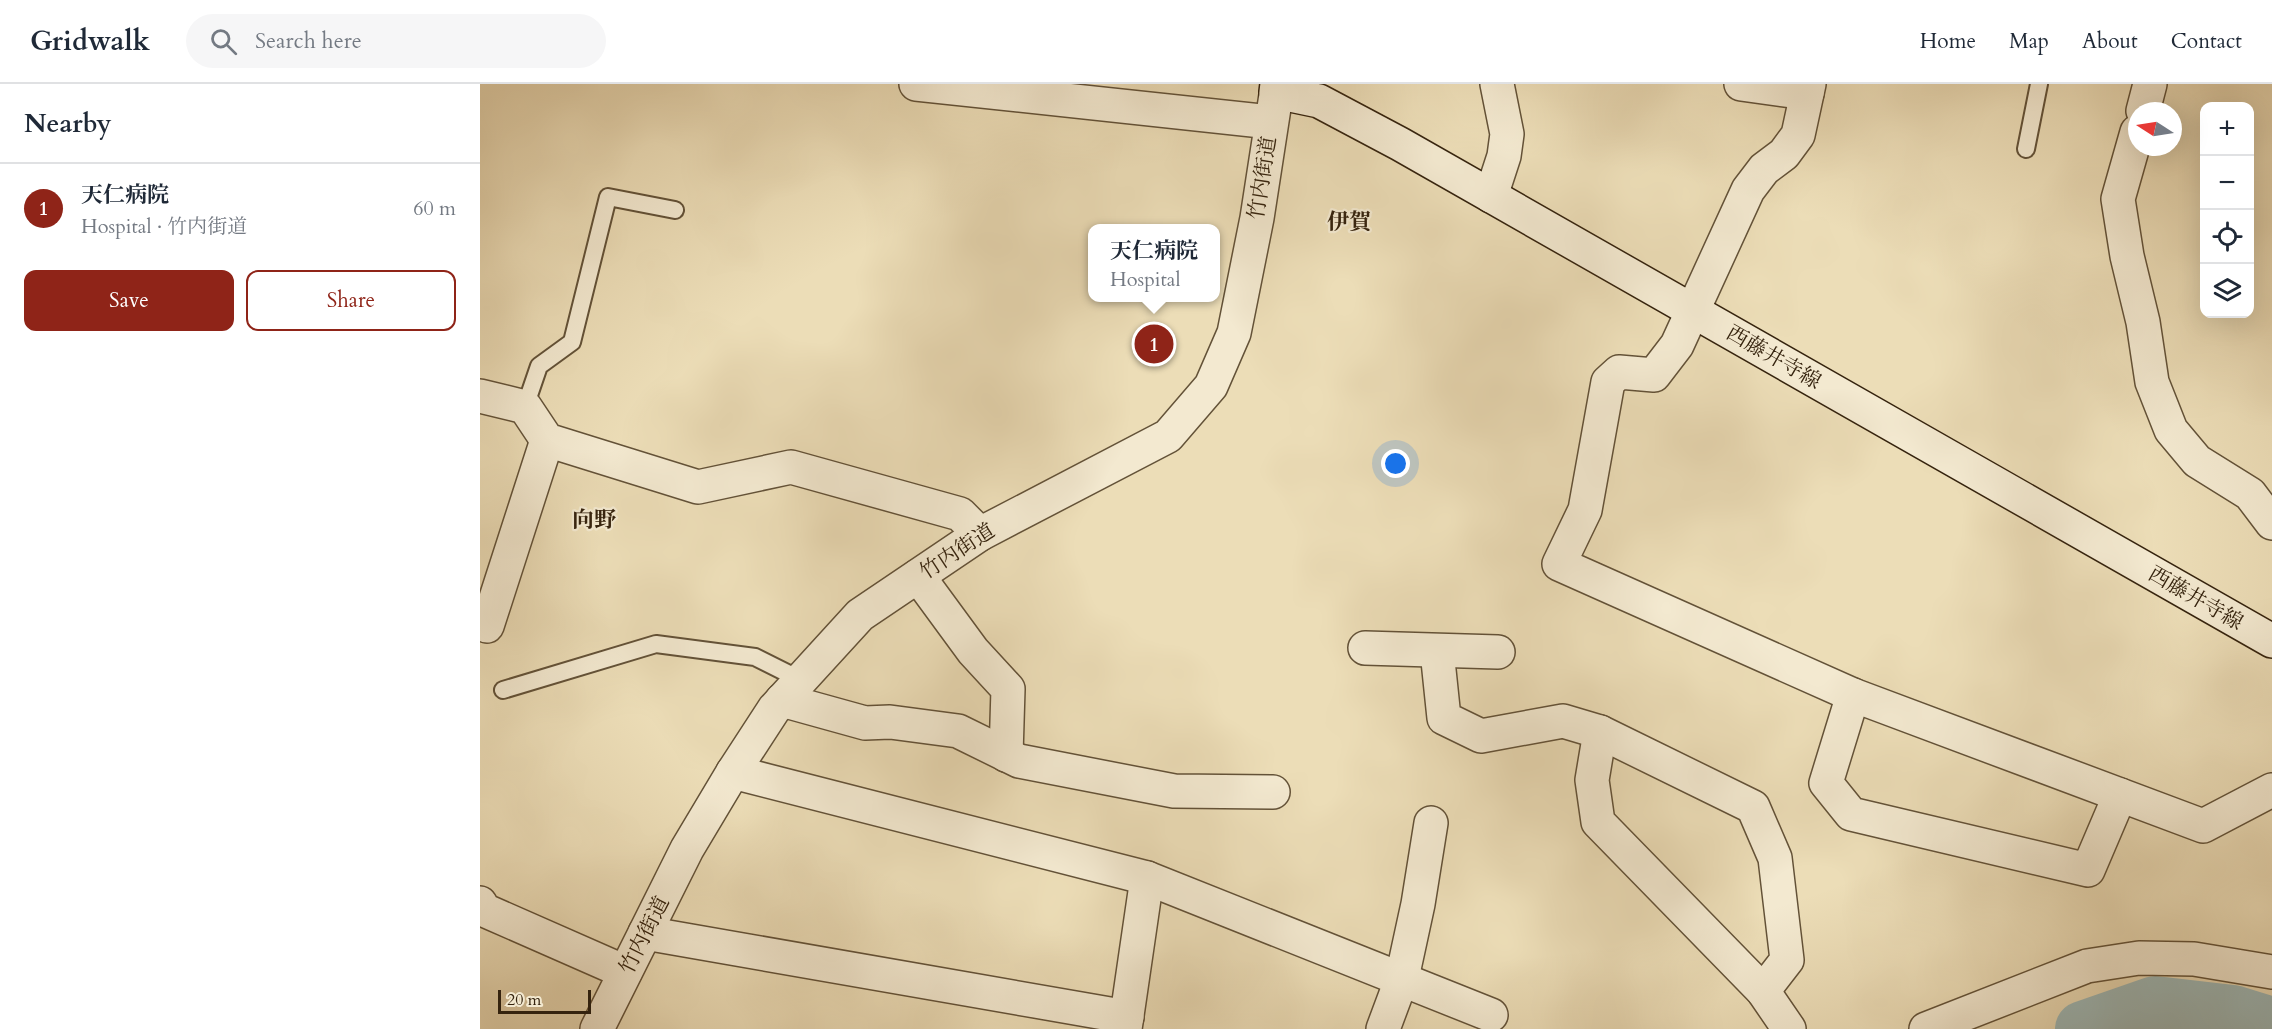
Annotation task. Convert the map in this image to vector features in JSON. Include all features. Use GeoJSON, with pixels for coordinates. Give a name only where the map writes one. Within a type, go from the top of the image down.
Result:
{"type":"FeatureCollection","features":[{"type":"Feature","properties":{"kind":"street","name":"西藤井寺線"},"geometry":{"type":"LineString","coordinates":[[916,84],[1319,101],[1491,196],[2272,641]]}},
{"type":"Feature","properties":{"kind":"street"},"geometry":{"type":"LineString","coordinates":[[1491,196],[1504,156],[1507,134],[1497,84]]}},
{"type":"Feature","properties":{"kind":"street"},"geometry":{"type":"LineString","coordinates":[[1741,84],[1808,89],[1798,135],[1784,154],[1764,170],[1748,190],[1677,345],[1654,375],[1618,372],[1608,382],[1585,510],[1559,564],[1853,695],[2203,826],[2272,790]]}},
{"type":"Feature","properties":{"kind":"street"},"geometry":{"type":"LineString","coordinates":[[2145,102],[2150,84]]}},
{"type":"Feature","properties":{"kind":"street","name":"竹内街道"},"geometry":{"type":"LineString","coordinates":[[597,1029],[687,849],[733,772],[774,709],[860,615],[980,534],[1168,436],[1211,386],[1234,333],[1257,218],[1275,99]]}},
{"type":"Feature","properties":{"kind":"street"},"geometry":{"type":"LineString","coordinates":[[2130,156],[2118,199],[2127,256],[2143,322],[2152,382],[2171,430],[2197,461],[2250,494],[2272,524]]}},
{"type":"Feature","properties":{"kind":"street"},"geometry":{"type":"LineString","coordinates":[[480,396],[525,407],[547,440],[698,487],[791,467],[960,514],[980,534]]}},
{"type":"Feature","properties":{"kind":"street"},"geometry":{"type":"LineString","coordinates":[[480,617],[487,626],[547,440]]}},
{"type":"Feature","properties":{"kind":"street"},"geometry":{"type":"LineString","coordinates":[[918,576],[973,651],[1008,689],[1006,755]]}},
{"type":"Feature","properties":{"kind":"street"},"geometry":{"type":"LineString","coordinates":[[1365,648],[1498,652]]}},
{"type":"Feature","properties":{"kind":"street"},"geometry":{"type":"LineString","coordinates":[[1437,651],[1443,718],[1481,736],[1563,721],[1600,732],[1753,807],[1775,858],[1787,960],[1763,991]]}},
{"type":"Feature","properties":{"kind":"street"},"geometry":{"type":"LineString","coordinates":[[792,690],[865,723],[890,722],[958,731],[1019,761],[1174,791],[1273,792]]}},
{"type":"Feature","properties":{"kind":"street"},"geometry":{"type":"LineString","coordinates":[[1853,695],[1826,783],[1851,814],[2088,870],[2120,795]]}},
{"type":"Feature","properties":{"kind":"street"},"geometry":{"type":"LineString","coordinates":[[1600,732],[1592,780],[1598,822],[1763,991],[1789,1029]]}},
{"type":"Feature","properties":{"kind":"street"},"geometry":{"type":"LineString","coordinates":[[733,772],[1147,878],[1491,1015]]}},
{"type":"Feature","properties":{"kind":"street"},"geometry":{"type":"LineString","coordinates":[[1383,1029],[1402,978],[1418,904],[1431,823]]}},
{"type":"Feature","properties":{"kind":"street"},"geometry":{"type":"LineString","coordinates":[[645,933],[1126,1023],[1147,878]]}},
{"type":"Feature","properties":{"kind":"street"},"geometry":{"type":"LineString","coordinates":[[480,903],[484,910],[625,972]]}},
{"type":"Feature","properties":{"kind":"street"},"geometry":{"type":"LineString","coordinates":[[1926,1029],[2087,966],[2139,958],[2194,959],[2272,972]]}},
{"type":"Feature","properties":{"kind":"lane"},"geometry":{"type":"LineString","coordinates":[[2026,149],[2039,84]]}},
{"type":"Feature","properties":{"kind":"lane"},"geometry":{"type":"LineString","coordinates":[[525,407],[540,366],[572,342],[608,197],[675,210]]}},
{"type":"Feature","properties":{"kind":"lane"},"geometry":{"type":"LineString","coordinates":[[503,690],[656,644],[755,657],[792,690]]}},
{"type":"Feature","properties":{"kind":"waterway"},"geometry":{"type":"LineString","coordinates":[[2083,1029],[2155,1004],[2233,1013],[2272,1025]]}},
{"type":"Feature","properties":{"kind":"place","name":"天仁病院"},"geometry":{"type":"Point","coordinates":[1154,344]}},
{"type":"Feature","properties":{"kind":"district","name":"伊賀"},"geometry":{"type":"Point","coordinates":[1349,221]}},
{"type":"Feature","properties":{"kind":"district","name":"向野"},"geometry":{"type":"Point","coordinates":[594,519]}}]}
